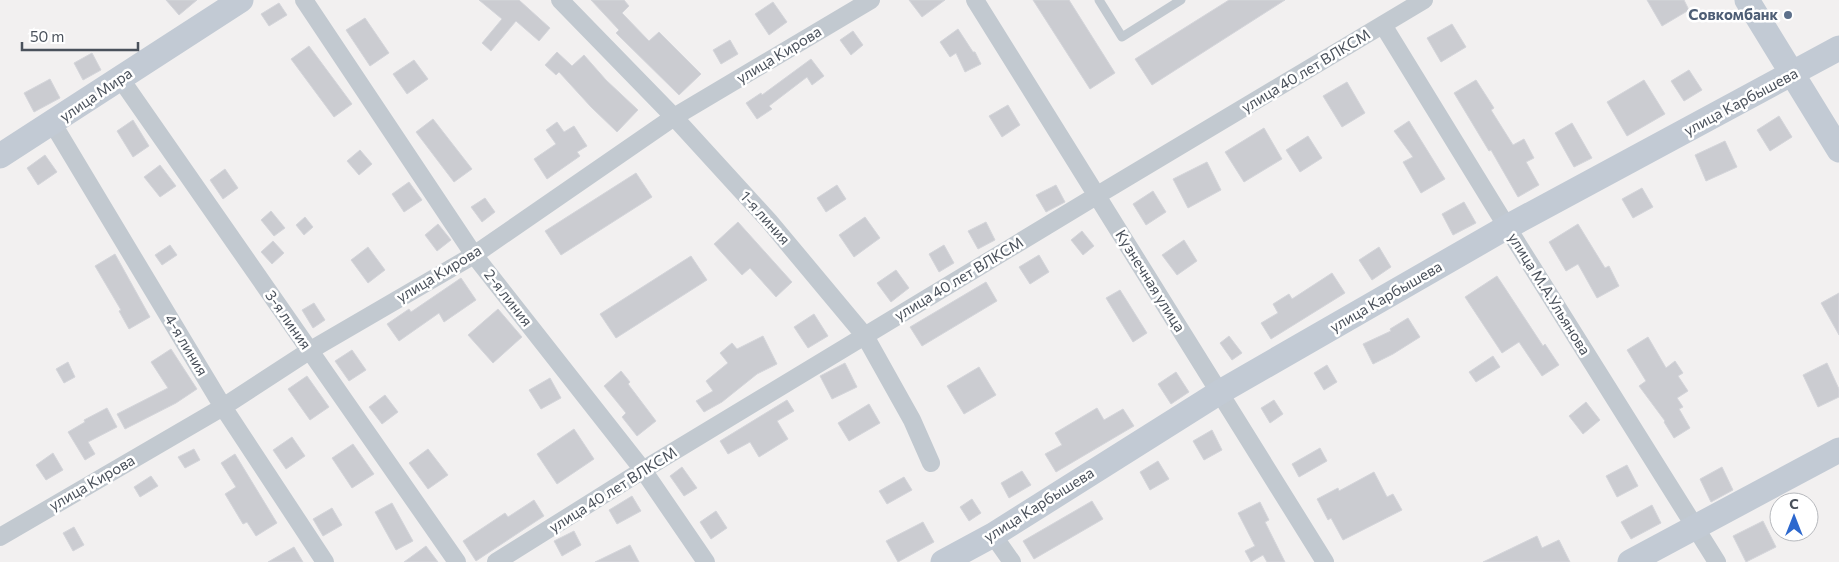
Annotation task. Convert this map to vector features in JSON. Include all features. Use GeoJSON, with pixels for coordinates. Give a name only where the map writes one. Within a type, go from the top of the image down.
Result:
{"type":"FeatureCollection","features":[{"type":"Feature","properties":{"kind":"street","name":"улица Мира"},"geometry":{"type":"LineString","coordinates":[[0,156],[241,0]]}},
{"type":"Feature","properties":{"kind":"street","name":"2-я линия"},"geometry":{"type":"LineString","coordinates":[[304,0],[474,255],[643,470],[706,562]]}},
{"type":"Feature","properties":{"kind":"street","name":"1-я линия"},"geometry":{"type":"LineString","coordinates":[[560,0],[674,117],[769,221],[865,336],[912,420],[931,463]]}},
{"type":"Feature","properties":{"kind":"street","name":"улица Кирова"},"geometry":{"type":"LineString","coordinates":[[0,537],[224,407],[309,351],[474,255],[674,117],[871,0]]}},
{"type":"Feature","properties":{"kind":"street","name":"Кузнечная улица"},"geometry":{"type":"LineString","coordinates":[[975,0],[1325,562]]}},
{"type":"Feature","properties":{"kind":"street","name":"улица 40 лет ВЛКСМ"},"geometry":{"type":"LineString","coordinates":[[496,562],[643,470],[1424,0]]}},
{"type":"Feature","properties":{"kind":"street"},"geometry":{"type":"LineString","coordinates":[[1747,0],[1839,150]]}},
{"type":"Feature","properties":{"kind":"street","name":"улица М.А.Ульянова"},"geometry":{"type":"LineString","coordinates":[[1383,25],[1717,562]]}},
{"type":"Feature","properties":{"kind":"street","name":"улица Карбышева"},"geometry":{"type":"LineString","coordinates":[[943,562],[993,535],[1220,392],[1507,227],[1839,48]]}},
{"type":"Feature","properties":{"kind":"street","name":"3-я линия"},"geometry":{"type":"LineString","coordinates":[[120,78],[456,562]]}},
{"type":"Feature","properties":{"kind":"street","name":"4-я линия"},"geometry":{"type":"LineString","coordinates":[[52,124],[224,407],[325,562]]}},
{"type":"Feature","properties":{"kind":"street"},"geometry":{"type":"LineString","coordinates":[[1630,562],[1839,450]]}},
{"type":"Feature","properties":{"kind":"street"},"geometry":{"type":"LineString","coordinates":[[993,535],[1012,562]]}},
{"type":"Feature","properties":{"kind":"lane"},"geometry":{"type":"LineString","coordinates":[[1099,0],[1122,37],[1181,0]]}},
{"type":"Feature","properties":{"kind":"building"},"geometry":{"type":"Polygon","coordinates":[[[166,0],[197,0],[179,15],[166,0]]]}},
{"type":"Feature","properties":{"kind":"building"},"geometry":{"type":"Polygon","coordinates":[[[479,0],[519,0],[550,28],[539,41],[516,21],[491,51],[482,43],[502,19],[479,0]]]}},
{"type":"Feature","properties":{"kind":"building"},"geometry":{"type":"Polygon","coordinates":[[[591,0],[624,0],[629,6],[622,13],[649,41],[659,32],[701,74],[679,95],[616,33],[619,30],[591,0]]]}},
{"type":"Feature","properties":{"kind":"building"},"geometry":{"type":"Polygon","coordinates":[[[909,0],[945,0],[922,17],[909,0]]]}},
{"type":"Feature","properties":{"kind":"building"},"geometry":{"type":"Polygon","coordinates":[[[1033,0],[1069,0],[1115,73],[1090,89],[1033,0]]]}},
{"type":"Feature","properties":{"kind":"building"},"geometry":{"type":"Polygon","coordinates":[[[1229,0],[1285,0],[1152,85],[1135,59],[1229,0]]]}},
{"type":"Feature","properties":{"kind":"building"},"geometry":{"type":"Polygon","coordinates":[[[1647,0],[1684,0],[1689,10],[1662,26],[1647,0]]]}},
{"type":"Feature","properties":{"kind":"building"},"geometry":{"type":"Polygon","coordinates":[[[773,2],[787,22],[769,35],[755,14],[773,2]]]}},
{"type":"Feature","properties":{"kind":"building"},"geometry":{"type":"Polygon","coordinates":[[[279,3],[287,15],[269,26],[261,14],[279,3]]]}},
{"type":"Feature","properties":{"kind":"building"},"geometry":{"type":"Polygon","coordinates":[[[365,18],[389,53],[370,66],[346,30],[365,18]]]}},
{"type":"Feature","properties":{"kind":"building"},"geometry":{"type":"Polygon","coordinates":[[[1452,24],[1466,47],[1441,62],[1427,38],[1452,24]]]}},
{"type":"Feature","properties":{"kind":"building"},"geometry":{"type":"Polygon","coordinates":[[[958,29],[973,52],[975,52],[981,64],[965,72],[956,53],[950,57],[940,42],[958,29]]]}},
{"type":"Feature","properties":{"kind":"building"},"geometry":{"type":"Polygon","coordinates":[[[853,31],[863,45],[851,55],[840,40],[853,31]]]}},
{"type":"Feature","properties":{"kind":"building"},"geometry":{"type":"Polygon","coordinates":[[[730,40],[738,54],[721,64],[713,50],[730,40]]]}},
{"type":"Feature","properties":{"kind":"building"},"geometry":{"type":"Polygon","coordinates":[[[309,46],[352,104],[334,117],[291,59],[309,46]]]}},
{"type":"Feature","properties":{"kind":"building"},"geometry":{"type":"Polygon","coordinates":[[[557,52],[572,66],[584,55],[606,80],[638,110],[617,132],[559,72],[556,75],[545,65],[557,52]]]}},
{"type":"Feature","properties":{"kind":"building"},"geometry":{"type":"Polygon","coordinates":[[[92,53],[101,70],[83,80],[74,63],[92,53]]]}},
{"type":"Feature","properties":{"kind":"building"},"geometry":{"type":"Polygon","coordinates":[[[811,59],[824,76],[812,85],[807,77],[769,106],[772,109],[757,119],[746,103],[761,93],[762,95],[811,59]]]}},
{"type":"Feature","properties":{"kind":"building"},"geometry":{"type":"Polygon","coordinates":[[[414,60],[428,79],[407,94],[393,74],[414,60]]]}},
{"type":"Feature","properties":{"kind":"building"},"geometry":{"type":"Polygon","coordinates":[[[1689,70],[1702,90],[1684,101],[1671,81],[1689,70]]]}},
{"type":"Feature","properties":{"kind":"building"},"geometry":{"type":"Polygon","coordinates":[[[50,79],[60,98],[34,112],[24,93],[50,79]]]}},
{"type":"Feature","properties":{"kind":"building"},"geometry":{"type":"Polygon","coordinates":[[[1476,80],[1494,108],[1491,110],[1513,145],[1524,139],[1534,158],[1526,162],[1539,185],[1518,197],[1491,150],[1489,151],[1454,93],[1476,80]]]}},
{"type":"Feature","properties":{"kind":"building"},"geometry":{"type":"Polygon","coordinates":[[[1644,80],[1665,114],[1627,136],[1607,102],[1644,80]]]}},
{"type":"Feature","properties":{"kind":"building"},"geometry":{"type":"Polygon","coordinates":[[[1347,82],[1365,113],[1342,127],[1323,96],[1347,82]]]}},
{"type":"Feature","properties":{"kind":"building"},"geometry":{"type":"Polygon","coordinates":[[[1008,105],[1020,125],[1002,137],[989,116],[1008,105]]]}},
{"type":"Feature","properties":{"kind":"building"},"geometry":{"type":"Polygon","coordinates":[[[1779,116],[1792,137],[1770,151],[1757,130],[1779,116]]]}},
{"type":"Feature","properties":{"kind":"building"},"geometry":{"type":"Polygon","coordinates":[[[433,119],[472,169],[454,182],[416,132],[433,119]]]}},
{"type":"Feature","properties":{"kind":"building"},"geometry":{"type":"Polygon","coordinates":[[[133,120],[149,146],[133,157],[117,131],[133,120]]]}},
{"type":"Feature","properties":{"kind":"building"},"geometry":{"type":"Polygon","coordinates":[[[1409,121],[1445,179],[1421,193],[1403,162],[1413,157],[1394,131],[1409,121]]]}},
{"type":"Feature","properties":{"kind":"building"},"geometry":{"type":"Polygon","coordinates":[[[557,122],[564,132],[574,126],[587,146],[577,152],[580,156],[547,179],[534,159],[556,144],[546,130],[557,122]]]}},
{"type":"Feature","properties":{"kind":"building"},"geometry":{"type":"Polygon","coordinates":[[[1572,123],[1592,158],[1574,167],[1555,133],[1572,123]]]}},
{"type":"Feature","properties":{"kind":"building"},"geometry":{"type":"Polygon","coordinates":[[[1264,128],[1282,159],[1244,182],[1225,152],[1264,128]]]}},
{"type":"Feature","properties":{"kind":"building"},"geometry":{"type":"Polygon","coordinates":[[[1308,136],[1322,158],[1300,172],[1286,150],[1308,136]]]}},
{"type":"Feature","properties":{"kind":"building"},"geometry":{"type":"Polygon","coordinates":[[[1725,141],[1737,167],[1706,181],[1695,155],[1725,141]]]}},
{"type":"Feature","properties":{"kind":"building"},"geometry":{"type":"Polygon","coordinates":[[[360,150],[372,164],[359,175],[347,161],[360,150]]]}},
{"type":"Feature","properties":{"kind":"building"},"geometry":{"type":"Polygon","coordinates":[[[45,155],[57,172],[38,185],[27,168],[45,155]]]}},
{"type":"Feature","properties":{"kind":"building"},"geometry":{"type":"Polygon","coordinates":[[[1207,162],[1221,190],[1188,208],[1173,179],[1207,162]]]}},
{"type":"Feature","properties":{"kind":"building"},"geometry":{"type":"Polygon","coordinates":[[[160,165],[176,186],[160,197],[144,177],[160,165]]]}},
{"type":"Feature","properties":{"kind":"building"},"geometry":{"type":"Polygon","coordinates":[[[225,169],[238,188],[223,199],[210,180],[225,169]]]}},
{"type":"Feature","properties":{"kind":"building"},"geometry":{"type":"Polygon","coordinates":[[[636,173],[652,197],[561,255],[545,231],[636,173]]]}},
{"type":"Feature","properties":{"kind":"building"},"geometry":{"type":"Polygon","coordinates":[[[409,182],[422,200],[404,212],[392,194],[409,182]]]}},
{"type":"Feature","properties":{"kind":"building"},"geometry":{"type":"Polygon","coordinates":[[[837,185],[846,199],[826,212],[817,198],[837,185]]]}},
{"type":"Feature","properties":{"kind":"building"},"geometry":{"type":"Polygon","coordinates":[[[1056,185],[1065,202],[1046,212],[1036,195],[1056,185]]]}},
{"type":"Feature","properties":{"kind":"building"},"geometry":{"type":"Polygon","coordinates":[[[1642,188],[1653,207],[1633,218],[1622,199],[1642,188]]]}},
{"type":"Feature","properties":{"kind":"building"},"geometry":{"type":"Polygon","coordinates":[[[1153,191],[1166,212],[1146,225],[1133,204],[1153,191]]]}},
{"type":"Feature","properties":{"kind":"building"},"geometry":{"type":"Polygon","coordinates":[[[485,198],[495,212],[482,222],[471,207],[485,198]]]}},
{"type":"Feature","properties":{"kind":"building"},"geometry":{"type":"Polygon","coordinates":[[[1464,202],[1476,223],[1453,235],[1442,214],[1464,202]]]}},
{"type":"Feature","properties":{"kind":"building"},"geometry":{"type":"Polygon","coordinates":[[[271,211],[285,228],[274,236],[261,220],[271,211]]]}},
{"type":"Feature","properties":{"kind":"building"},"geometry":{"type":"Polygon","coordinates":[[[305,217],[313,227],[304,235],[296,225],[305,217]]]}},
{"type":"Feature","properties":{"kind":"building"},"geometry":{"type":"Polygon","coordinates":[[[865,217],[880,238],[854,257],[839,235],[865,217]]]}},
{"type":"Feature","properties":{"kind":"building"},"geometry":{"type":"Polygon","coordinates":[[[738,222],[792,282],[776,297],[750,268],[742,275],[714,244],[738,222]]]}},
{"type":"Feature","properties":{"kind":"building"},"geometry":{"type":"Polygon","coordinates":[[[986,222],[995,240],[978,249],[968,231],[986,222]]]}},
{"type":"Feature","properties":{"kind":"building"},"geometry":{"type":"Polygon","coordinates":[[[438,224],[451,240],[437,251],[425,235],[438,224]]]}},
{"type":"Feature","properties":{"kind":"building"},"geometry":{"type":"Polygon","coordinates":[[[1578,224],[1605,268],[1609,266],[1619,286],[1597,298],[1578,264],[1566,271],[1549,242],[1578,224]]]}},
{"type":"Feature","properties":{"kind":"building"},"geometry":{"type":"Polygon","coordinates":[[[1082,231],[1094,246],[1083,255],[1071,240],[1082,231]]]}},
{"type":"Feature","properties":{"kind":"building"},"geometry":{"type":"Polygon","coordinates":[[[1184,240],[1197,261],[1177,275],[1162,255],[1184,240]]]}},
{"type":"Feature","properties":{"kind":"building"},"geometry":{"type":"Polygon","coordinates":[[[273,241],[284,253],[272,264],[261,252],[273,241]]]}},
{"type":"Feature","properties":{"kind":"building"},"geometry":{"type":"Polygon","coordinates":[[[170,245],[177,255],[162,265],[155,255],[170,245]]]}},
{"type":"Feature","properties":{"kind":"building"},"geometry":{"type":"Polygon","coordinates":[[[944,245],[954,263],[939,272],[929,254],[944,245]]]}},
{"type":"Feature","properties":{"kind":"building"},"geometry":{"type":"Polygon","coordinates":[[[368,247],[385,270],[368,283],[351,260],[368,247]]]}},
{"type":"Feature","properties":{"kind":"building"},"geometry":{"type":"Polygon","coordinates":[[[1379,247],[1391,267],[1372,280],[1359,260],[1379,247]]]}},
{"type":"Feature","properties":{"kind":"building"},"geometry":{"type":"Polygon","coordinates":[[[115,254],[150,317],[129,329],[119,311],[121,310],[95,266],[115,254]]]}},
{"type":"Feature","properties":{"kind":"building"},"geometry":{"type":"Polygon","coordinates":[[[1039,255],[1049,272],[1030,284],[1019,267],[1039,255]]]}},
{"type":"Feature","properties":{"kind":"building"},"geometry":{"type":"Polygon","coordinates":[[[691,256],[707,280],[616,338],[600,314],[691,256]]]}},
{"type":"Feature","properties":{"kind":"building"},"geometry":{"type":"Polygon","coordinates":[[[896,270],[909,288],[891,302],[877,283],[896,270]]]}},
{"type":"Feature","properties":{"kind":"building"},"geometry":{"type":"Polygon","coordinates":[[[1332,273],[1345,293],[1271,339],[1261,323],[1278,313],[1273,304],[1289,294],[1292,299],[1332,273]]]}},
{"type":"Feature","properties":{"kind":"building"},"geometry":{"type":"Polygon","coordinates":[[[1497,276],[1543,346],[1545,344],[1559,365],[1542,376],[1519,342],[1502,353],[1465,297],[1497,276]]]}},
{"type":"Feature","properties":{"kind":"building"},"geometry":{"type":"Polygon","coordinates":[[[461,278],[476,300],[444,322],[439,313],[399,341],[387,324],[409,309],[411,312],[461,278]]]}},
{"type":"Feature","properties":{"kind":"building"},"geometry":{"type":"Polygon","coordinates":[[[986,282],[997,301],[922,346],[910,327],[986,282]]]}},
{"type":"Feature","properties":{"kind":"building"},"geometry":{"type":"Polygon","coordinates":[[[1120,290],[1147,333],[1133,342],[1106,298],[1120,290]]]}},
{"type":"Feature","properties":{"kind":"building"},"geometry":{"type":"Polygon","coordinates":[[[1839,293],[1839,335],[1821,303],[1839,293]]]}},
{"type":"Feature","properties":{"kind":"building"},"geometry":{"type":"Polygon","coordinates":[[[314,303],[325,320],[313,328],[302,310],[314,303]]]}},
{"type":"Feature","properties":{"kind":"building"},"geometry":{"type":"Polygon","coordinates":[[[498,309],[522,337],[493,363],[468,335],[498,309]]]}},
{"type":"Feature","properties":{"kind":"building"},"geometry":{"type":"Polygon","coordinates":[[[814,314],[828,336],[808,348],[794,327],[814,314]]]}},
{"type":"Feature","properties":{"kind":"building"},"geometry":{"type":"Polygon","coordinates":[[[1408,318],[1420,337],[1373,364],[1363,344],[1391,331],[1390,329],[1408,318]]]}},
{"type":"Feature","properties":{"kind":"building"},"geometry":{"type":"Polygon","coordinates":[[[763,336],[777,364],[757,374],[722,402],[704,412],[696,401],[713,391],[706,381],[728,363],[720,353],[732,343],[737,349],[763,336]]]}},
{"type":"Feature","properties":{"kind":"building"},"geometry":{"type":"Polygon","coordinates":[[[1229,336],[1242,353],[1232,360],[1220,343],[1229,336]]]}},
{"type":"Feature","properties":{"kind":"building"},"geometry":{"type":"Polygon","coordinates":[[[1648,337],[1666,368],[1675,361],[1683,373],[1678,376],[1688,391],[1677,398],[1683,407],[1679,409],[1690,428],[1674,438],[1665,421],[1639,386],[1646,381],[1627,350],[1648,337]]]}},
{"type":"Feature","properties":{"kind":"building"},"geometry":{"type":"Polygon","coordinates":[[[171,349],[197,389],[176,403],[125,429],[117,414],[168,388],[151,362],[171,349]]]}},
{"type":"Feature","properties":{"kind":"building"},"geometry":{"type":"Polygon","coordinates":[[[352,350],[366,370],[349,381],[335,361],[352,350]]]}},
{"type":"Feature","properties":{"kind":"building"},"geometry":{"type":"Polygon","coordinates":[[[1493,356],[1500,367],[1476,382],[1469,372],[1493,356]]]}},
{"type":"Feature","properties":{"kind":"building"},"geometry":{"type":"Polygon","coordinates":[[[68,362],[75,377],[64,383],[56,369],[68,362]]]}},
{"type":"Feature","properties":{"kind":"building"},"geometry":{"type":"Polygon","coordinates":[[[845,363],[857,387],[832,399],[820,376],[845,363]]]}},
{"type":"Feature","properties":{"kind":"building"},"geometry":{"type":"Polygon","coordinates":[[[1827,363],[1839,389],[1839,397],[1818,407],[1803,375],[1827,363]]]}},
{"type":"Feature","properties":{"kind":"building"},"geometry":{"type":"Polygon","coordinates":[[[1327,365],[1337,382],[1324,390],[1314,373],[1327,365]]]}},
{"type":"Feature","properties":{"kind":"building"},"geometry":{"type":"Polygon","coordinates":[[[979,367],[996,395],[964,414],[947,386],[979,367]]]}},
{"type":"Feature","properties":{"kind":"building"},"geometry":{"type":"Polygon","coordinates":[[[621,371],[630,382],[628,384],[656,421],[637,436],[622,417],[626,413],[604,386],[621,371]]]}},
{"type":"Feature","properties":{"kind":"building"},"geometry":{"type":"Polygon","coordinates":[[[1176,372],[1189,392],[1171,404],[1158,384],[1176,372]]]}},
{"type":"Feature","properties":{"kind":"building"},"geometry":{"type":"Polygon","coordinates":[[[307,376],[329,407],[310,420],[288,389],[307,376]]]}},
{"type":"Feature","properties":{"kind":"building"},"geometry":{"type":"Polygon","coordinates":[[[550,378],[561,398],[541,409],[529,390],[550,378]]]}},
{"type":"Feature","properties":{"kind":"building"},"geometry":{"type":"Polygon","coordinates":[[[385,395],[398,412],[382,424],[369,407],[385,395]]]}},
{"type":"Feature","properties":{"kind":"building"},"geometry":{"type":"Polygon","coordinates":[[[787,400],[794,411],[777,421],[788,439],[759,457],[750,442],[728,454],[720,441],[787,400]]]}},
{"type":"Feature","properties":{"kind":"building"},"geometry":{"type":"Polygon","coordinates":[[[1274,400],[1283,414],[1270,423],[1261,408],[1274,400]]]}},
{"type":"Feature","properties":{"kind":"building"},"geometry":{"type":"Polygon","coordinates":[[[1586,402],[1600,420],[1583,434],[1569,416],[1586,402]]]}},
{"type":"Feature","properties":{"kind":"building"},"geometry":{"type":"Polygon","coordinates":[[[869,404],[880,423],[849,441],[838,423],[869,404]]]}},
{"type":"Feature","properties":{"kind":"building"},"geometry":{"type":"Polygon","coordinates":[[[107,408],[117,427],[88,442],[95,454],[85,460],[68,432],[85,422],[84,420],[107,408]]]}},
{"type":"Feature","properties":{"kind":"building"},"geometry":{"type":"Polygon","coordinates":[[[1097,408],[1104,420],[1123,409],[1134,426],[1056,472],[1045,454],[1062,445],[1055,433],[1097,408]]]}},
{"type":"Feature","properties":{"kind":"building"},"geometry":{"type":"Polygon","coordinates":[[[574,429],[594,459],[557,484],[537,454],[574,429]]]}},
{"type":"Feature","properties":{"kind":"building"},"geometry":{"type":"Polygon","coordinates":[[[1212,430],[1222,450],[1204,460],[1193,441],[1212,430]]]}},
{"type":"Feature","properties":{"kind":"building"},"geometry":{"type":"Polygon","coordinates":[[[292,437],[305,456],[286,469],[273,450],[292,437]]]}},
{"type":"Feature","properties":{"kind":"building"},"geometry":{"type":"Polygon","coordinates":[[[353,444],[374,474],[352,488],[332,458],[353,444]]]}},
{"type":"Feature","properties":{"kind":"building"},"geometry":{"type":"Polygon","coordinates":[[[1320,448],[1327,461],[1299,477],[1292,464],[1320,448]]]}},
{"type":"Feature","properties":{"kind":"building"},"geometry":{"type":"Polygon","coordinates":[[[194,449],[200,460],[185,468],[178,457],[194,449]]]}},
{"type":"Feature","properties":{"kind":"building"},"geometry":{"type":"Polygon","coordinates":[[[428,449],[448,475],[428,489],[409,463],[428,449]]]}},
{"type":"Feature","properties":{"kind":"building"},"geometry":{"type":"Polygon","coordinates":[[[53,453],[63,470],[46,480],[36,465],[53,453]]]}},
{"type":"Feature","properties":{"kind":"building"},"geometry":{"type":"Polygon","coordinates":[[[235,454],[277,523],[256,536],[247,522],[243,524],[225,494],[236,487],[221,463],[235,454]]]}},
{"type":"Feature","properties":{"kind":"building"},"geometry":{"type":"Polygon","coordinates":[[[1158,461],[1169,479],[1150,490],[1140,472],[1158,461]]]}},
{"type":"Feature","properties":{"kind":"building"},"geometry":{"type":"Polygon","coordinates":[[[1627,465],[1638,486],[1617,497],[1606,476],[1627,465]]]}},
{"type":"Feature","properties":{"kind":"building"},"geometry":{"type":"Polygon","coordinates":[[[682,467],[697,488],[684,496],[670,476],[682,467]]]}},
{"type":"Feature","properties":{"kind":"building"},"geometry":{"type":"Polygon","coordinates":[[[1722,467],[1733,490],[1711,502],[1700,479],[1722,467]]]}},
{"type":"Feature","properties":{"kind":"building"},"geometry":{"type":"Polygon","coordinates":[[[1022,471],[1031,485],[1009,498],[1001,483],[1022,471]]]}},
{"type":"Feature","properties":{"kind":"building"},"geometry":{"type":"Polygon","coordinates":[[[1374,472],[1387,497],[1393,494],[1402,510],[1343,540],[1331,518],[1328,520],[1317,499],[1338,488],[1339,491],[1374,472]]]}},
{"type":"Feature","properties":{"kind":"building"},"geometry":{"type":"Polygon","coordinates":[[[151,476],[158,486],[140,497],[134,487],[151,476]]]}},
{"type":"Feature","properties":{"kind":"building"},"geometry":{"type":"Polygon","coordinates":[[[904,477],[912,490],[887,504],[879,491],[904,477]]]}},
{"type":"Feature","properties":{"kind":"building"},"geometry":{"type":"Polygon","coordinates":[[[632,496],[641,511],[617,524],[609,510],[632,496]]]}},
{"type":"Feature","properties":{"kind":"building"},"geometry":{"type":"Polygon","coordinates":[[[972,499],[981,513],[969,521],[960,507],[972,499]]]}},
{"type":"Feature","properties":{"kind":"building"},"geometry":{"type":"Polygon","coordinates":[[[534,500],[544,516],[476,561],[463,541],[505,513],[508,517],[534,500]]]}},
{"type":"Feature","properties":{"kind":"building"},"geometry":{"type":"Polygon","coordinates":[[[1092,501],[1103,519],[1034,559],[1023,541],[1092,501]]]}},
{"type":"Feature","properties":{"kind":"building"},"geometry":{"type":"Polygon","coordinates":[[[1260,502],[1269,520],[1265,522],[1285,562],[1267,562],[1263,555],[1251,562],[1245,551],[1255,546],[1238,513],[1260,502]]]}},
{"type":"Feature","properties":{"kind":"building"},"geometry":{"type":"Polygon","coordinates":[[[392,503],[413,541],[396,550],[375,512],[392,503]]]}},
{"type":"Feature","properties":{"kind":"building"},"geometry":{"type":"Polygon","coordinates":[[[1652,505],[1661,523],[1631,539],[1621,522],[1652,505]]]}},
{"type":"Feature","properties":{"kind":"building"},"geometry":{"type":"Polygon","coordinates":[[[332,508],[342,525],[323,536],[313,519],[332,508]]]}},
{"type":"Feature","properties":{"kind":"building"},"geometry":{"type":"Polygon","coordinates":[[[716,511],[727,528],[711,539],[700,522],[716,511]]]}},
{"type":"Feature","properties":{"kind":"building"},"geometry":{"type":"Polygon","coordinates":[[[1763,521],[1769,533],[1769,542],[1774,542],[1776,547],[1746,562],[1733,536],[1763,521]]]}},
{"type":"Feature","properties":{"kind":"building"},"geometry":{"type":"Polygon","coordinates":[[[923,522],[934,542],[898,562],[886,541],[923,522]]]}},
{"type":"Feature","properties":{"kind":"building"},"geometry":{"type":"Polygon","coordinates":[[[74,527],[84,545],[73,551],[63,533],[74,527]]]}},
{"type":"Feature","properties":{"kind":"building"},"geometry":{"type":"Polygon","coordinates":[[[574,531],[581,545],[562,556],[554,541],[574,531]]]}},
{"type":"Feature","properties":{"kind":"building"},"geometry":{"type":"Polygon","coordinates":[[[1537,536],[1542,548],[1559,540],[1570,562],[1483,562],[1537,536]]]}},
{"type":"Feature","properties":{"kind":"building"},"geometry":{"type":"Polygon","coordinates":[[[630,545],[639,562],[595,562],[630,545]]]}},
{"type":"Feature","properties":{"kind":"building"},"geometry":{"type":"Polygon","coordinates":[[[426,546],[438,562],[404,562],[426,546]]]}},
{"type":"Feature","properties":{"kind":"building"},"geometry":{"type":"Polygon","coordinates":[[[294,547],[303,562],[268,562],[294,547]]]}},
{"type":"Feature","properties":{"kind":"place","name":"Совкомбанк"},"geometry":{"type":"Point","coordinates":[1788,15]}}]}
